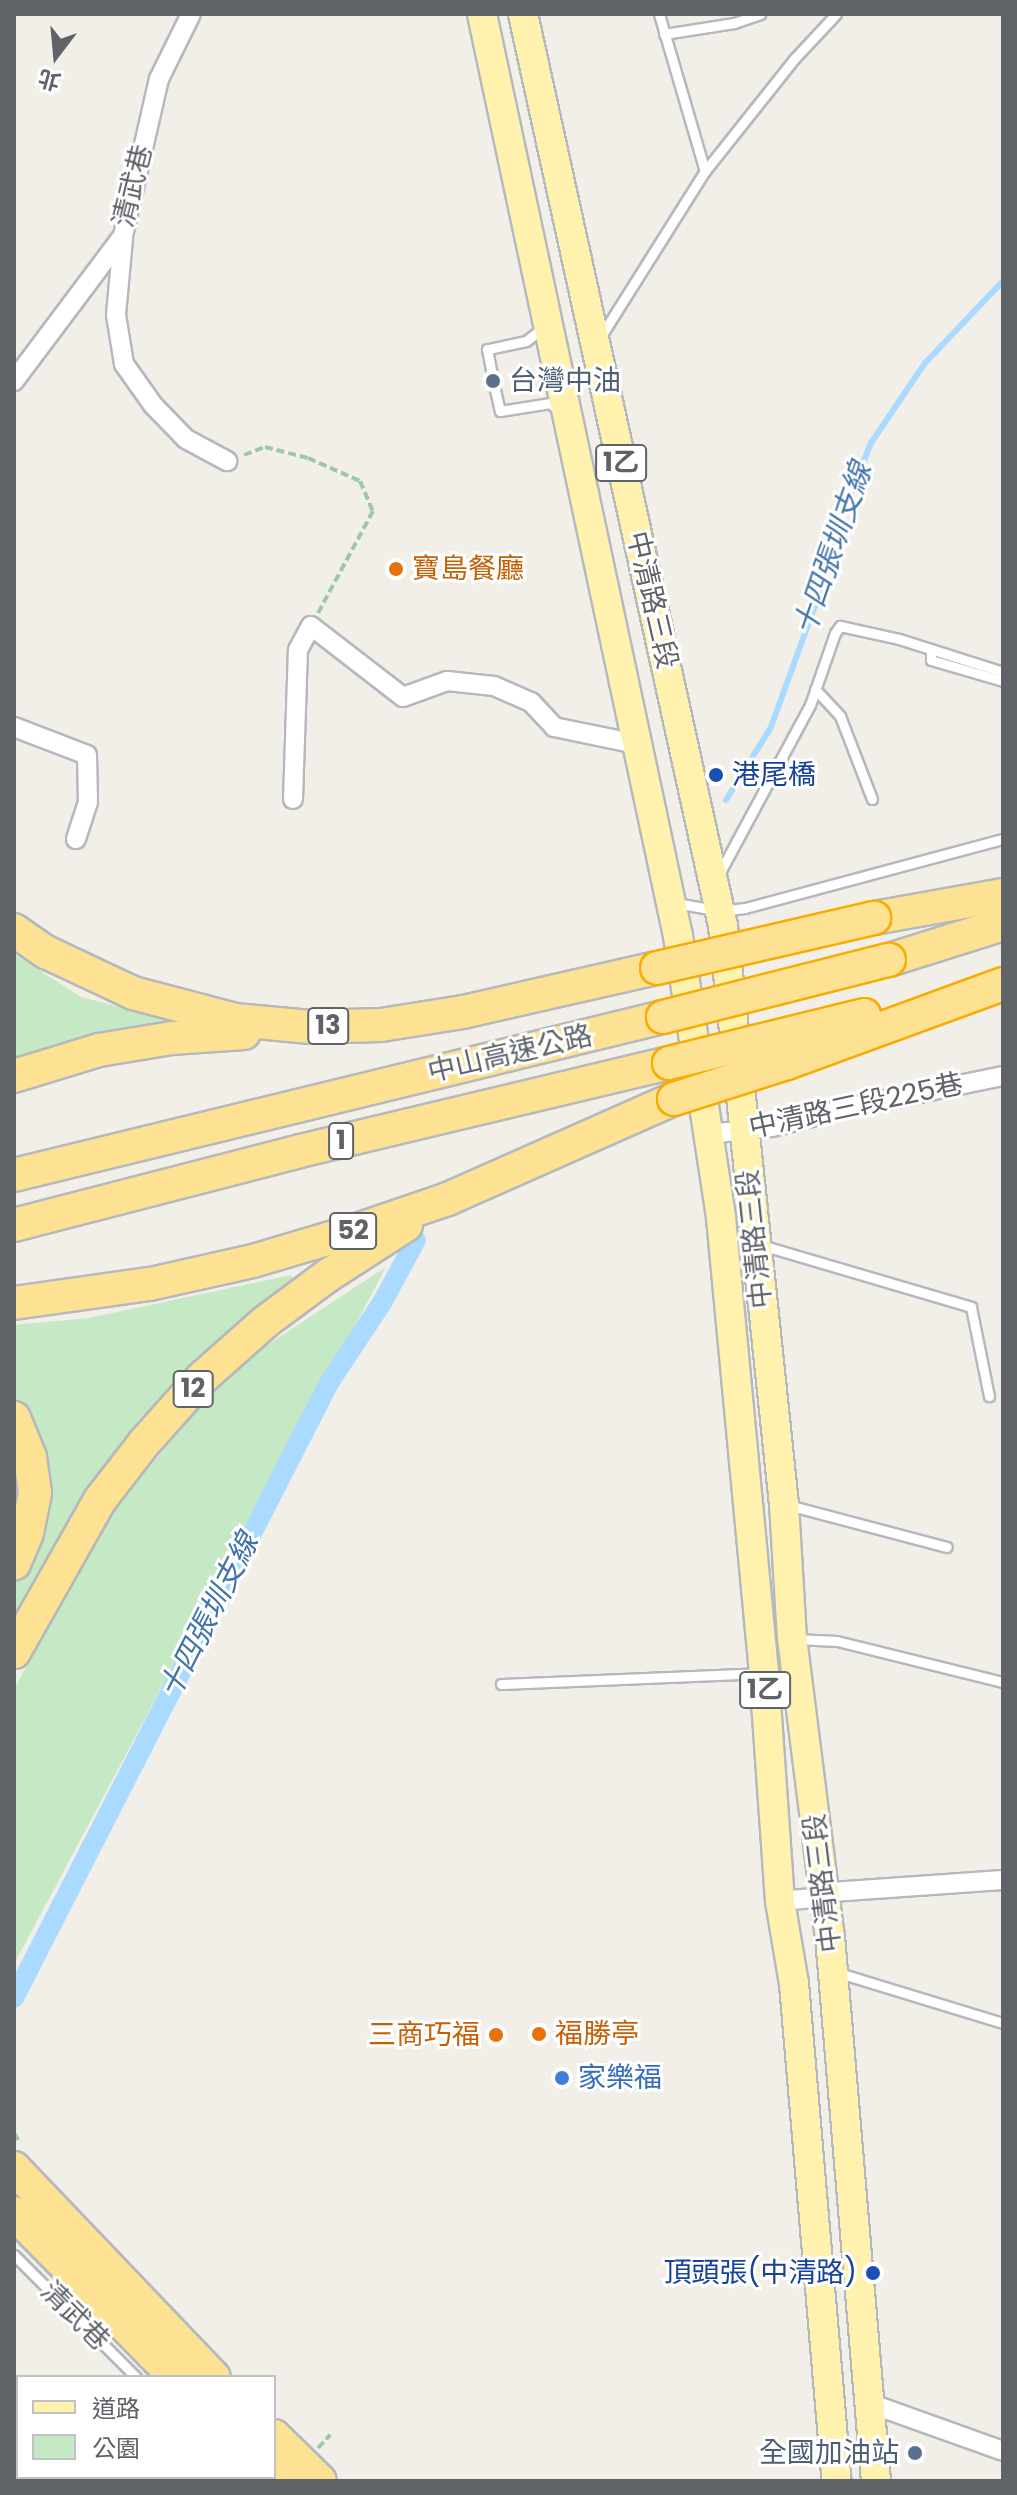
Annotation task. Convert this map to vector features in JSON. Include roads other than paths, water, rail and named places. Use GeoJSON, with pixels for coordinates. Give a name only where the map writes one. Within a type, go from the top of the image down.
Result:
{"type":"FeatureCollection","features":[{"type":"Feature","properties":{"kind":"highway","name":"13"},"geometry":{"type":"LineString","coordinates":[[14,930],[46,952],[133,993],[235,1020],[311,1027],[381,1025],[463,1012],[874,918],[1003,895]]}},
{"type":"Feature","properties":{"kind":"highway","name":"中山高速公路"},"geometry":{"type":"LineString","coordinates":[[14,1175],[889,960],[1003,924]]}},
{"type":"Feature","properties":{"kind":"highway","name":"中山高速公路"},"geometry":{"type":"LineString","coordinates":[[14,1225],[300,1151],[1003,982]]}},
{"type":"Feature","properties":{"kind":"highway","name":"52"},"geometry":{"type":"LineString","coordinates":[[14,1303],[150,1284],[253,1261],[448,1199],[674,1099],[787,1063],[1003,982]]}},
{"type":"Feature","properties":{"kind":"highway"},"geometry":{"type":"LineString","coordinates":[[14,1076],[99,1050],[172,1038],[311,1027]]}},
{"type":"Feature","properties":{"kind":"highway","name":"12"},"geometry":{"type":"LineString","coordinates":[[14,1651],[100,1500],[144,1443],[202,1378],[265,1322],[327,1276],[448,1199]]}},
{"type":"Feature","properties":{"kind":"highway"},"geometry":{"type":"LineString","coordinates":[[14,1418],[30,1457],[35,1493],[27,1533],[14,1563]]}},
{"type":"Feature","properties":{"kind":"highway"},"geometry":{"type":"LineString","coordinates":[[14,2168],[212,2375]]}},
{"type":"Feature","properties":{"kind":"highway"},"geometry":{"type":"LineString","coordinates":[[14,2213],[173,2375]]}},
{"type":"Feature","properties":{"kind":"highway"},"geometry":{"type":"LineString","coordinates":[[276,2438],[320,2481]]}},
{"type":"Feature","properties":{"kind":"main road","name":"中清路三段"},"geometry":{"type":"LineString","coordinates":[[482,14],[671,902],[709,1134],[721,1218],[764,1673],[780,1901],[794,1984],[837,2481]]}},
{"type":"Feature","properties":{"kind":"main road","name":"中清路三段"},"geometry":{"type":"LineString","coordinates":[[523,14],[717,898],[784,1504],[792,1638],[833,1971],[876,2481]]}},
{"type":"Feature","properties":{"kind":"street","name":"清武巷"},"geometry":{"type":"LineString","coordinates":[[14,381],[123,236],[159,79],[191,14]]}},
{"type":"Feature","properties":{"kind":"street"},"geometry":{"type":"LineString","coordinates":[[123,236],[116,315],[124,364],[153,405],[186,439],[227,461]]}},
{"type":"Feature","properties":{"kind":"street"},"geometry":{"type":"LineString","coordinates":[[293,799],[298,650],[311,626],[403,697],[447,681],[494,686],[531,702],[554,727],[637,744]]}},
{"type":"Feature","properties":{"kind":"street"},"geometry":{"type":"LineString","coordinates":[[14,727],[87,755],[88,802],[76,839]]}},
{"type":"Feature","properties":{"kind":"street","name":"中清路三段225巷"},"geometry":{"type":"LineString","coordinates":[[709,1134],[772,1127],[1003,1076]]}},
{"type":"Feature","properties":{"kind":"street"},"geometry":{"type":"LineString","coordinates":[[780,1901],[825,1897],[832,1892],[1003,1880]]}},
{"type":"Feature","properties":{"kind":"street"},"geometry":{"type":"LineString","coordinates":[[869,2403],[1003,2451]]}},
{"type":"Feature","properties":{"kind":"lane"},"geometry":{"type":"LineString","coordinates":[[659,14],[705,171]]}},
{"type":"Feature","properties":{"kind":"lane"},"geometry":{"type":"LineString","coordinates":[[664,34],[734,23],[760,14]]}},
{"type":"Feature","properties":{"kind":"lane"},"geometry":{"type":"LineString","coordinates":[[595,346],[705,171],[795,58],[836,14]]}},
{"type":"Feature","properties":{"kind":"lane"},"geometry":{"type":"LineString","coordinates":[[546,320],[526,341],[487,349],[493,381],[500,411],[550,403],[567,417]]}},
{"type":"Feature","properties":{"kind":"lane"},"geometry":{"type":"LineString","coordinates":[[717,898],[810,705],[840,626],[931,649],[1003,672]]}},
{"type":"Feature","properties":{"kind":"lane"},"geometry":{"type":"LineString","coordinates":[[931,649],[931,660],[1003,681]]}},
{"type":"Feature","properties":{"kind":"lane"},"geometry":{"type":"LineString","coordinates":[[815,689],[840,716],[872,799]]}},
{"type":"Feature","properties":{"kind":"lane"},"geometry":{"type":"LineString","coordinates":[[671,902],[717,898],[745,908],[1003,839]]}},
{"type":"Feature","properties":{"kind":"lane"},"geometry":{"type":"LineString","coordinates":[[754,1243],[971,1307],[989,1396]]}},
{"type":"Feature","properties":{"kind":"lane"},"geometry":{"type":"LineString","coordinates":[[784,1504],[947,1547]]}},
{"type":"Feature","properties":{"kind":"lane"},"geometry":{"type":"LineString","coordinates":[[792,1638],[837,1641],[1003,1682]]}},
{"type":"Feature","properties":{"kind":"lane"},"geometry":{"type":"LineString","coordinates":[[501,1684],[764,1673]]}},
{"type":"Feature","properties":{"kind":"lane"},"geometry":{"type":"LineString","coordinates":[[833,1971],[1003,2023]]}},
{"type":"Feature","properties":{"kind":"lane","name":"清武巷"},"geometry":{"type":"LineString","coordinates":[[14,2255],[134,2375]]}},
{"type":"Feature","properties":{"kind":"waterway","name":"十四張圳支線"},"geometry":{"type":"LineString","coordinates":[[726,800],[771,727],[822,586],[832,540],[871,443],[925,363],[1003,281]]}},
{"type":"Feature","properties":{"kind":"waterway","name":"十四張圳支線"},"geometry":{"type":"LineString","coordinates":[[14,1998],[329,1383],[383,1301],[416,1240]]}},
{"type":"Feature","properties":{"kind":"place","name":"台灣中油"},"geometry":{"type":"Point","coordinates":[493,381]}},
{"type":"Feature","properties":{"kind":"place","name":"寶島餐廳"},"geometry":{"type":"Point","coordinates":[396,569]}},
{"type":"Feature","properties":{"kind":"place","name":"港尾橋"},"geometry":{"type":"Point","coordinates":[716,775]}},
{"type":"Feature","properties":{"kind":"place","name":"福勝亭"},"geometry":{"type":"Point","coordinates":[539,2034]}},
{"type":"Feature","properties":{"kind":"place","name":"三商巧福"},"geometry":{"type":"Point","coordinates":[496,2035]}},
{"type":"Feature","properties":{"kind":"place","name":"家樂福"},"geometry":{"type":"Point","coordinates":[562,2078]}},
{"type":"Feature","properties":{"kind":"place","name":"頂頭張(中清路)"},"geometry":{"type":"Point","coordinates":[873,2273]}},
{"type":"Feature","properties":{"kind":"place","name":"全國加油站"},"geometry":{"type":"Point","coordinates":[915,2453]}}]}
